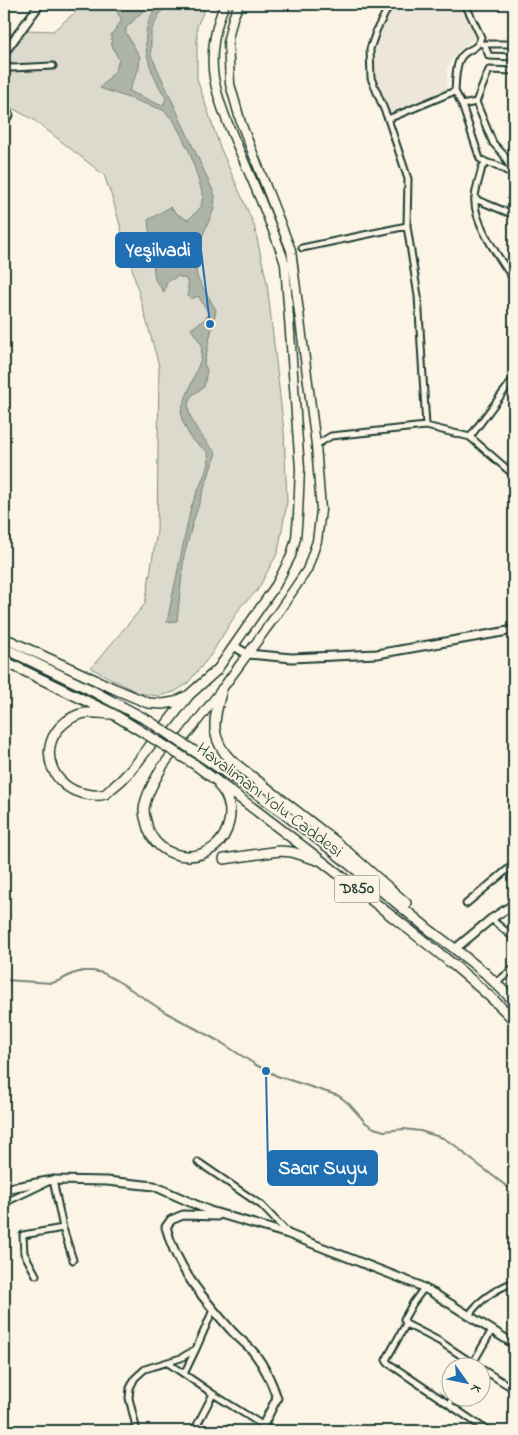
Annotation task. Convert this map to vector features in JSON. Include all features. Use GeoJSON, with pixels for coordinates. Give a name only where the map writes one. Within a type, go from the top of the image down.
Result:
{"type":"FeatureCollection","features":[{"type":"Feature","properties":{"kind":"highway"},"geometry":{"type":"LineString","coordinates":[[4,638],[148,703],[163,704],[175,702],[189,695]]}},
{"type":"Feature","properties":{"kind":"highway","name":"Havalimanı Yolu Caddesi"},"geometry":{"type":"LineString","coordinates":[[4,648],[89,688],[149,721],[200,754],[289,817],[455,949],[496,983],[514,1001]]}},
{"type":"Feature","properties":{"kind":"highway","name":"Havalimanı Yolu Caddesi"},"geometry":{"type":"LineString","coordinates":[[4,662],[113,714],[194,764],[324,862],[479,986],[513,1017]]}},
{"type":"Feature","properties":{"kind":"highway"},"geometry":{"type":"LineString","coordinates":[[113,714],[86,713],[73,717],[62,724],[55,733],[50,743],[51,764],[62,782],[72,789],[92,795],[105,794],[124,779],[189,695],[217,670]]}},
{"type":"Feature","properties":{"kind":"highway"},"geometry":{"type":"LineString","coordinates":[[222,689],[217,708],[216,734],[219,745],[224,752],[239,766],[335,841],[412,909],[427,928]]}},
{"type":"Feature","properties":{"kind":"highway"},"geometry":{"type":"LineString","coordinates":[[162,767],[150,788],[144,810],[147,829],[155,842],[165,851],[184,856],[195,856],[205,853],[216,846],[224,837],[228,828],[229,804],[224,791],[211,777]]}},
{"type":"Feature","properties":{"kind":"highway"},"geometry":{"type":"LineString","coordinates":[[224,859],[279,851],[292,852],[324,862]]}},
{"type":"Feature","properties":{"kind":"highway"},"geometry":{"type":"LineString","coordinates":[[496,983],[514,990]]}},
{"type":"Feature","properties":{"kind":"main road"},"geometry":{"type":"LineString","coordinates":[[217,670],[276,585],[290,556],[296,538],[300,469],[285,264],[275,234],[224,114],[214,78],[213,48],[220,16],[225,4]]}},
{"type":"Feature","properties":{"kind":"main road"},"geometry":{"type":"LineString","coordinates":[[162,767],[222,689],[307,570],[317,541],[321,510],[316,445],[291,250],[241,122],[230,84],[228,39],[232,18],[239,4]]}},
{"type":"Feature","properties":{"kind":"street"},"geometry":{"type":"LineString","coordinates":[[4,53],[40,4]]}},
{"type":"Feature","properties":{"kind":"street"},"geometry":{"type":"LineString","coordinates":[[390,4],[377,29],[370,49],[371,78],[388,119],[408,179],[407,226],[418,296],[426,426]]}},
{"type":"Feature","properties":{"kind":"street"},"geometry":{"type":"LineString","coordinates":[[465,4],[481,37],[481,44],[489,56],[514,57]]}},
{"type":"Feature","properties":{"kind":"street"},"geometry":{"type":"LineString","coordinates":[[514,44],[481,44],[461,57],[456,71],[455,91],[462,105],[480,159],[514,174]]}},
{"type":"Feature","properties":{"kind":"street"},"geometry":{"type":"LineString","coordinates":[[4,65],[11,68],[53,66]]}},
{"type":"Feature","properties":{"kind":"street"},"geometry":{"type":"LineString","coordinates":[[514,71],[489,70],[476,102],[493,143],[504,155],[514,174]]}},
{"type":"Feature","properties":{"kind":"street"},"geometry":{"type":"LineString","coordinates":[[388,119],[455,91]]}},
{"type":"Feature","properties":{"kind":"street"},"geometry":{"type":"LineString","coordinates":[[462,105],[476,102]]}},
{"type":"Feature","properties":{"kind":"street"},"geometry":{"type":"LineString","coordinates":[[488,163],[482,167],[475,199],[477,214],[481,226],[514,280]]}},
{"type":"Feature","properties":{"kind":"street"},"geometry":{"type":"LineString","coordinates":[[475,199],[514,215]]}},
{"type":"Feature","properties":{"kind":"street"},"geometry":{"type":"LineString","coordinates":[[302,248],[407,226]]}},
{"type":"Feature","properties":{"kind":"street"},"geometry":{"type":"LineString","coordinates":[[470,437],[514,378]]}},
{"type":"Feature","properties":{"kind":"street"},"geometry":{"type":"LineString","coordinates":[[316,445],[331,436],[426,426],[470,437],[514,475]]}},
{"type":"Feature","properties":{"kind":"street"},"geometry":{"type":"LineString","coordinates":[[234,646],[247,654],[292,658],[376,654],[514,630]]}},
{"type":"Feature","properties":{"kind":"street"},"geometry":{"type":"LineString","coordinates":[[466,904],[514,864]]}},
{"type":"Feature","properties":{"kind":"street"},"geometry":{"type":"LineString","coordinates":[[455,949],[491,919],[514,904]]}},
{"type":"Feature","properties":{"kind":"street"},"geometry":{"type":"LineString","coordinates":[[491,919],[514,938]]}},
{"type":"Feature","properties":{"kind":"street"},"geometry":{"type":"LineString","coordinates":[[496,983],[514,968]]}},
{"type":"Feature","properties":{"kind":"street"},"geometry":{"type":"LineString","coordinates":[[198,1162],[261,1204],[288,1234]]}},
{"type":"Feature","properties":{"kind":"street"},"geometry":{"type":"LineString","coordinates":[[4,1203],[51,1181]]}},
{"type":"Feature","properties":{"kind":"street"},"geometry":{"type":"LineString","coordinates":[[51,1181],[73,1260]]}},
{"type":"Feature","properties":{"kind":"street"},"geometry":{"type":"LineString","coordinates":[[4,1189],[51,1181],[107,1181],[154,1186],[210,1212],[288,1234],[424,1288],[514,1344]]}},
{"type":"Feature","properties":{"kind":"street"},"geometry":{"type":"LineString","coordinates":[[224,1215],[183,1214],[171,1220],[166,1228],[169,1239],[188,1278],[234,1334],[255,1354],[271,1380],[276,1398],[261,1429]]}},
{"type":"Feature","properties":{"kind":"street"},"geometry":{"type":"LineString","coordinates":[[36,1275],[24,1253],[23,1235],[63,1228]]}},
{"type":"Feature","properties":{"kind":"street"},"geometry":{"type":"LineString","coordinates":[[470,1315],[486,1297],[514,1282]]}},
{"type":"Feature","properties":{"kind":"street"},"geometry":{"type":"LineString","coordinates":[[424,1288],[404,1318],[406,1324],[439,1341],[462,1358]]}},
{"type":"Feature","properties":{"kind":"street"},"geometry":{"type":"LineString","coordinates":[[184,1374],[213,1310]]}},
{"type":"Feature","properties":{"kind":"street"},"geometry":{"type":"LineString","coordinates":[[406,1324],[386,1360],[440,1399]]}},
{"type":"Feature","properties":{"kind":"street"},"geometry":{"type":"LineString","coordinates":[[476,1358],[492,1330]]}},
{"type":"Feature","properties":{"kind":"street"},"geometry":{"type":"LineString","coordinates":[[138,1431],[129,1398],[130,1388],[135,1378],[145,1369],[181,1358],[196,1348]]}},
{"type":"Feature","properties":{"kind":"street"},"geometry":{"type":"LineString","coordinates":[[168,1363],[261,1429],[272,1431]]}},
{"type":"Feature","properties":{"kind":"street"},"geometry":{"type":"LineString","coordinates":[[490,1374],[514,1389]]}},
{"type":"Feature","properties":{"kind":"street"},"geometry":{"type":"LineString","coordinates":[[194,1431],[213,1394]]}},
{"type":"Feature","properties":{"kind":"street"},"geometry":{"type":"LineString","coordinates":[[454,1408],[488,1431]]}},
{"type":"Feature","properties":{"kind":"shaded area"},"geometry":{"type":"Polygon","coordinates":[[[85,4],[207,4],[197,26],[197,79],[220,147],[254,225],[267,283],[284,431],[287,502],[278,552],[257,591],[241,606],[210,656],[187,684],[174,692],[158,696],[138,693],[91,668],[145,604],[157,531],[159,366],[113,200],[104,175],[34,120],[4,104],[4,60],[28,30],[53,31],[85,4]]]}},
{"type":"Feature","properties":{"kind":"shaded area"},"geometry":{"type":"Polygon","coordinates":[[[126,4],[150,4],[126,28],[126,33],[140,57],[139,68],[129,91],[160,105],[164,104],[166,98],[151,69],[146,48],[146,37],[147,26],[153,13],[160,4],[168,4],[160,13],[151,31],[151,55],[215,195],[214,209],[194,255],[197,277],[216,310],[204,364],[207,370],[204,387],[191,397],[189,411],[196,427],[216,453],[184,556],[177,621],[167,622],[191,507],[209,464],[208,452],[191,439],[182,420],[181,410],[201,359],[202,345],[191,329],[205,319],[209,313],[198,296],[191,299],[188,296],[186,279],[178,276],[167,282],[164,292],[155,280],[148,220],[170,207],[177,214],[188,220],[201,207],[203,195],[190,153],[174,121],[163,110],[100,88],[115,71],[119,60],[112,46],[111,35],[122,20],[117,12],[126,4]]]}},
{"type":"Feature","properties":{"kind":"shaded area"},"geometry":{"type":"Polygon","coordinates":[[[394,4],[458,4],[476,37],[458,51],[447,69],[447,89],[389,113],[375,77],[373,55],[394,4]]]}},
{"type":"Feature","properties":{"kind":"waterway"},"geometry":{"type":"LineString","coordinates":[[4,980],[52,983],[83,971],[103,973],[165,1012],[277,1076],[339,1096],[366,1123],[374,1128],[384,1131],[404,1129],[420,1131],[443,1138],[456,1146],[514,1192]]}},
{"type":"Feature","properties":{"kind":"place","name":"Yeşilvadi"},"geometry":{"type":"Point","coordinates":[210,324]}},
{"type":"Feature","properties":{"kind":"place","name":"Sacır Suyu"},"geometry":{"type":"Point","coordinates":[266,1071]}}]}
